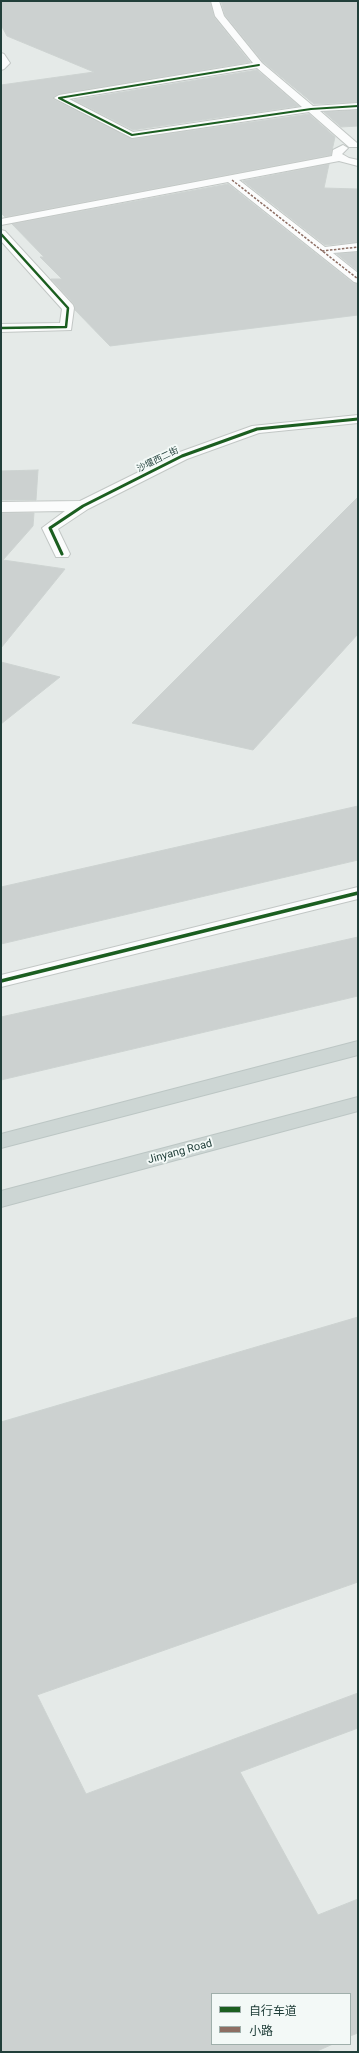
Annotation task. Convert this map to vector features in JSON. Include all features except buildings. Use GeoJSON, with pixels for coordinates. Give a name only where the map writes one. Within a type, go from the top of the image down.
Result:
{"type":"FeatureCollection","features":[{"type":"Feature","properties":{"kind":"main road"},"geometry":{"type":"LineString","coordinates":[[1,1141],[358,1048]]}},
{"type":"Feature","properties":{"kind":"main road","name":"Jinyang Road"},"geometry":{"type":"LineString","coordinates":[[1,1200],[358,1104]]}},
{"type":"Feature","properties":{"kind":"street"},"geometry":{"type":"LineString","coordinates":[[215,1],[220,16],[259,65],[356,145]]}},
{"type":"Feature","properties":{"kind":"street"},"geometry":{"type":"LineString","coordinates":[[1,56],[5,63],[1,67]]}},
{"type":"Feature","properties":{"kind":"street"},"geometry":{"type":"LineString","coordinates":[[259,65],[59,98],[132,135],[311,109],[358,106]]}},
{"type":"Feature","properties":{"kind":"street"},"geometry":{"type":"LineString","coordinates":[[340,158],[337,155],[340,150],[356,145]]}},
{"type":"Feature","properties":{"kind":"street"},"geometry":{"type":"LineString","coordinates":[[1,222],[232,180],[340,158],[358,163]]}},
{"type":"Feature","properties":{"kind":"street"},"geometry":{"type":"LineString","coordinates":[[232,180],[358,279]]}},
{"type":"Feature","properties":{"kind":"street"},"geometry":{"type":"LineString","coordinates":[[1,234],[68,308],[66,327],[1,328]]}},
{"type":"Feature","properties":{"kind":"street"},"geometry":{"type":"LineString","coordinates":[[322,250],[358,247]]}},
{"type":"Feature","properties":{"kind":"street","name":"沙堰西二街"},"geometry":{"type":"LineString","coordinates":[[62,554],[50,528],[83,506],[182,456],[257,429],[358,419]]}},
{"type":"Feature","properties":{"kind":"street"},"geometry":{"type":"LineString","coordinates":[[1,507],[83,506]]}},
{"type":"Feature","properties":{"kind":"street"},"geometry":{"type":"LineString","coordinates":[[1,981],[358,893]]}},
{"type":"Feature","properties":{"kind":"marked path"},"geometry":{"type":"LineString","coordinates":[[232,180],[358,279]]}},
{"type":"Feature","properties":{"kind":"marked path"},"geometry":{"type":"LineString","coordinates":[[322,251],[358,247]]}},
{"type":"Feature","properties":{"kind":"cycle path"},"geometry":{"type":"LineString","coordinates":[[259,65],[59,98],[132,135],[311,109],[358,106]]}},
{"type":"Feature","properties":{"kind":"cycle path"},"geometry":{"type":"LineString","coordinates":[[1,234],[68,308],[66,327],[1,328]]}},
{"type":"Feature","properties":{"kind":"cycle path"},"geometry":{"type":"LineString","coordinates":[[62,554],[50,528],[83,506],[182,456],[257,429],[358,419]]}},
{"type":"Feature","properties":{"kind":"cycle path"},"geometry":{"type":"LineString","coordinates":[[1,981],[358,893]]}}]}
